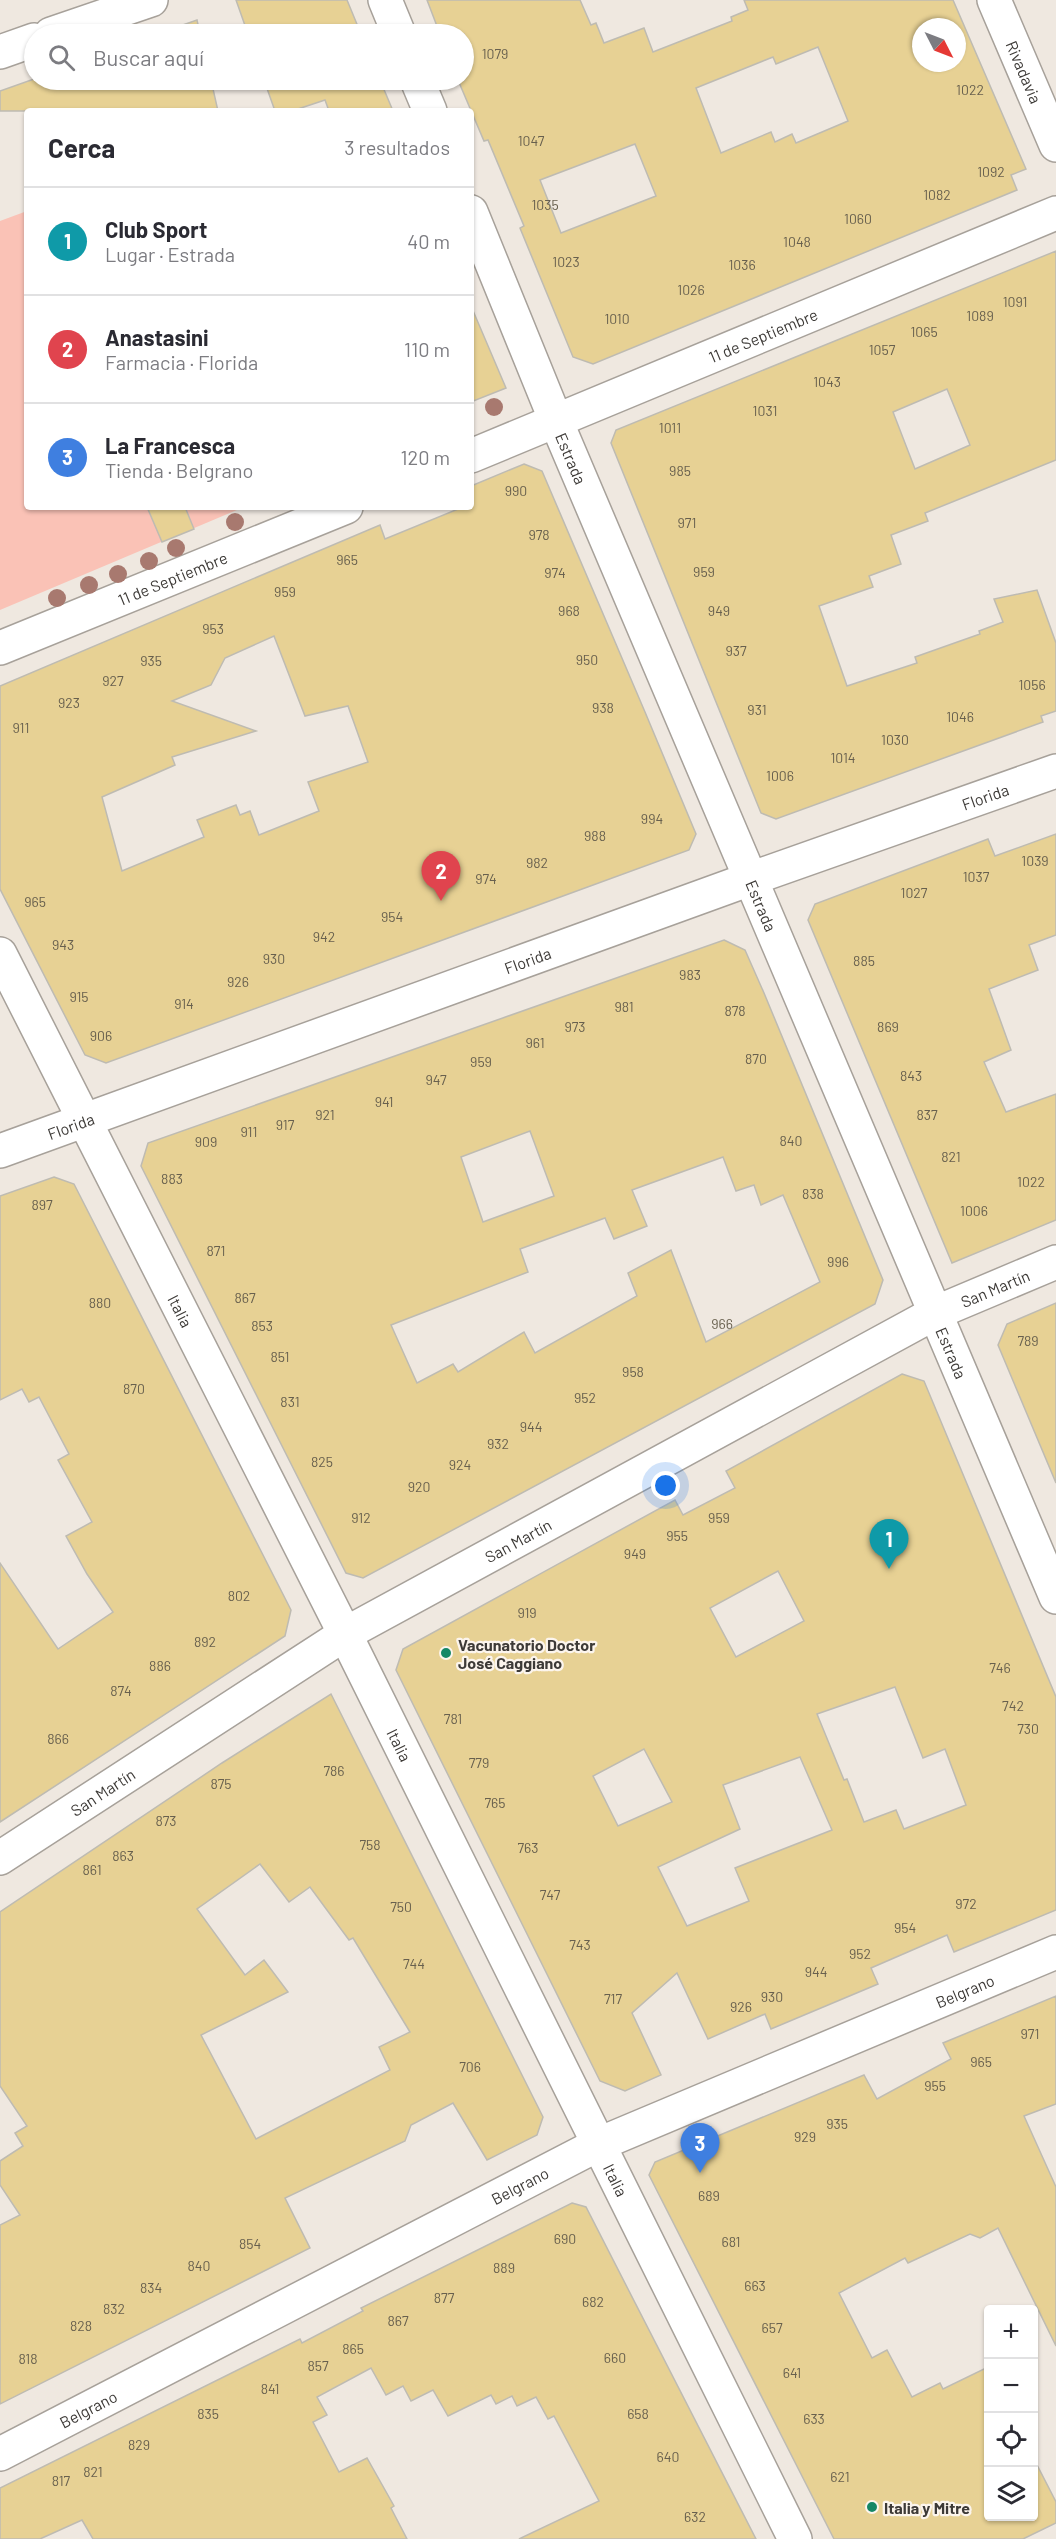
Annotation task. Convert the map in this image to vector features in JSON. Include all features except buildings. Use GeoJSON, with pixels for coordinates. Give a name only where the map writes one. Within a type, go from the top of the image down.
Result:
{"type":"FeatureCollection","features":[{"type":"Feature","properties":{"kind":"street"},"geometry":{"type":"LineString","coordinates":[[80,24],[151,0]]}},
{"type":"Feature","properties":{"kind":"street"},"geometry":{"type":"LineString","coordinates":[[385,0],[395,24]]}},
{"type":"Feature","properties":{"kind":"street","name":"Rivadavia"},"geometry":{"type":"LineString","coordinates":[[994,0],[1056,145]]}},
{"type":"Feature","properties":{"kind":"street"},"geometry":{"type":"LineString","coordinates":[[0,52],[24,44]]}},
{"type":"Feature","properties":{"kind":"street"},"geometry":{"type":"LineString","coordinates":[[421,90],[429,108]]}},
{"type":"Feature","properties":{"kind":"street","name":"11 de Septiembre"},"geometry":{"type":"LineString","coordinates":[[474,455],[1056,213]]}},
{"type":"Feature","properties":{"kind":"street","name":"Estrada"},"geometry":{"type":"LineString","coordinates":[[474,219],[556,421],[1056,1596]]}},
{"type":"Feature","properties":{"kind":"street","name":"11 de Septiembre"},"geometry":{"type":"LineString","coordinates":[[0,648],[339,510]]}},
{"type":"Feature","properties":{"kind":"street","name":"Florida"},"geometry":{"type":"LineString","coordinates":[[0,1151],[750,879],[1056,771]]}},
{"type":"Feature","properties":{"kind":"street","name":"Italia"},"geometry":{"type":"LineString","coordinates":[[0,954],[345,1634],[795,2539]]}},
{"type":"Feature","properties":{"kind":"street","name":"San Martín"},"geometry":{"type":"LineString","coordinates":[[0,1858],[345,1634],[935,1313],[1056,1262]]}},
{"type":"Feature","properties":{"kind":"street","name":"Belgrano"},"geometry":{"type":"LineString","coordinates":[[0,2454],[599,2144],[1056,1952]]}},
{"type":"Feature","properties":{"kind":"shaded area"},"geometry":{"type":"Polygon","coordinates":[[[24,212],[24,510],[237,510],[0,610],[0,221],[24,212]]]}},
{"type":"Feature","properties":{"kind":"place","name":"Anastasini"},"geometry":{"type":"Point","coordinates":[441,901]}},
{"type":"Feature","properties":{"kind":"place","name":"Club Sport"},"geometry":{"type":"Point","coordinates":[889,1569]}},
{"type":"Feature","properties":{"kind":"place","name":"Vacunatorio Doctor José Caggiano"},"geometry":{"type":"Point","coordinates":[446,1653]}},
{"type":"Feature","properties":{"kind":"place","name":"La Francesca"},"geometry":{"type":"Point","coordinates":[700,2173]}},
{"type":"Feature","properties":{"kind":"place","name":"Italia y Mitre"},"geometry":{"type":"Point","coordinates":[872,2507]}}]}
